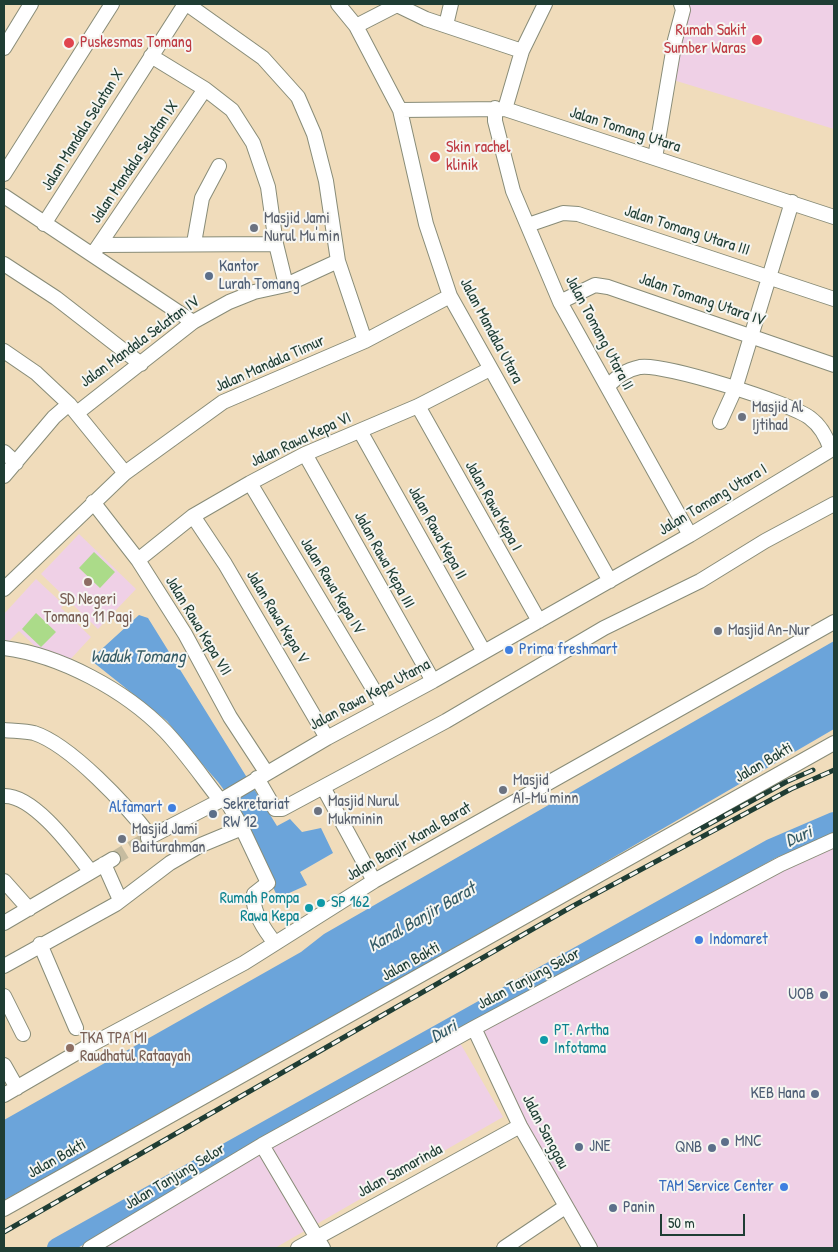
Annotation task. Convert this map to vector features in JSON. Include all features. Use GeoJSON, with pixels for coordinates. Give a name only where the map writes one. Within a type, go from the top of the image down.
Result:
{"type":"FeatureCollection","features":[{"type":"Feature","properties":{"kind":"street"},"geometry":{"type":"LineString","coordinates":[[4,48],[31,4]]}},
{"type":"Feature","properties":{"kind":"street"},"geometry":{"type":"LineString","coordinates":[[4,174],[112,4]]}},
{"type":"Feature","properties":{"kind":"street"},"geometry":{"type":"LineString","coordinates":[[186,4],[263,58],[298,97],[314,134],[326,181],[338,261],[365,341]]}},
{"type":"Feature","properties":{"kind":"street","name":"Jalan Mandala Selatan X"},"geometry":{"type":"LineString","coordinates":[[44,224],[186,4]]}},
{"type":"Feature","properties":{"kind":"street"},"geometry":{"type":"LineString","coordinates":[[356,26],[397,4],[426,20],[446,25],[522,52]]}},
{"type":"Feature","properties":{"kind":"street"},"geometry":{"type":"LineString","coordinates":[[446,25],[451,4]]}},
{"type":"Feature","properties":{"kind":"street"},"geometry":{"type":"LineString","coordinates":[[500,109],[522,52],[545,4]]}},
{"type":"Feature","properties":{"kind":"street","name":"Jalan Mandala Utara"},"geometry":{"type":"LineString","coordinates":[[341,5],[356,26],[400,110],[426,224],[450,296],[610,581]]}},
{"type":"Feature","properties":{"kind":"street"},"geometry":{"type":"LineString","coordinates":[[656,158],[682,7]]}},
{"type":"Feature","properties":{"kind":"street"},"geometry":{"type":"LineString","coordinates":[[151,56],[205,89],[232,110],[253,143],[268,187],[276,244],[286,285]]}},
{"type":"Feature","properties":{"kind":"street","name":"Jalan Mandala Selatan IX"},"geometry":{"type":"LineString","coordinates":[[96,250],[205,89]]}},
{"type":"Feature","properties":{"kind":"street","name":"Jalan Tomang Utara"},"geometry":{"type":"LineString","coordinates":[[400,110],[500,109],[834,217]]}},
{"type":"Feature","properties":{"kind":"street","name":"Jalan Tomang Utara II"},"geometry":{"type":"LineString","coordinates":[[500,109],[495,121],[513,191],[560,302],[690,535]]}},
{"type":"Feature","properties":{"kind":"street"},"geometry":{"type":"LineString","coordinates":[[194,243],[202,198],[220,166]]}},
{"type":"Feature","properties":{"kind":"street"},"geometry":{"type":"LineString","coordinates":[[4,196],[44,224],[96,250],[193,322]]}},
{"type":"Feature","properties":{"kind":"street"},"geometry":{"type":"LineString","coordinates":[[720,422],[735,389],[750,334],[792,202]]}},
{"type":"Feature","properties":{"kind":"street","name":"Jalan Tomang Utara III"},"geometry":{"type":"LineString","coordinates":[[528,225],[563,213],[578,214],[834,299]]}},
{"type":"Feature","properties":{"kind":"street"},"geometry":{"type":"LineString","coordinates":[[96,250],[194,243],[276,244]]}},
{"type":"Feature","properties":{"kind":"street","name":"Jalan Mandala Selatan IV"},"geometry":{"type":"LineString","coordinates":[[4,476],[53,418],[86,404],[141,364],[193,322],[229,302],[254,292],[286,285],[338,261]]}},
{"type":"Feature","properties":{"kind":"street"},"geometry":{"type":"LineString","coordinates":[[4,264],[56,298],[141,364]]}},
{"type":"Feature","properties":{"kind":"street","name":"Jalan Tomang Utara IV"},"geometry":{"type":"LineString","coordinates":[[560,302],[585,288],[595,285],[608,287],[750,334],[834,365]]}},
{"type":"Feature","properties":{"kind":"street","name":"Jalan Mandala Timur"},"geometry":{"type":"LineString","coordinates":[[4,589],[93,502],[126,473],[223,402],[365,341],[450,296]]}},
{"type":"Feature","properties":{"kind":"street"},"geometry":{"type":"LineString","coordinates":[[4,350],[36,373],[73,408],[126,473]]}},
{"type":"Feature","properties":{"kind":"street"},"geometry":{"type":"LineString","coordinates":[[608,386],[620,374],[641,367],[663,368],[735,389],[801,412],[812,419],[824,433],[832,449]]}},
{"type":"Feature","properties":{"kind":"street","name":"Jalan Rawa Kepa VI"},"geometry":{"type":"LineString","coordinates":[[138,560],[193,516],[250,483],[305,454],[418,406],[490,369]]}},
{"type":"Feature","properties":{"kind":"street","name":"Jalan Rawa Kepa I"},"geometry":{"type":"LineString","coordinates":[[418,406],[538,621]]}},
{"type":"Feature","properties":{"kind":"street","name":"Jalan Rawa Kepa II"},"geometry":{"type":"LineString","coordinates":[[360,431],[484,652]]}},
{"type":"Feature","properties":{"kind":"street","name":"Jalan Tomang Utara I"},"geometry":{"type":"LineString","coordinates":[[610,581],[832,449]]}},
{"type":"Feature","properties":{"kind":"street"},"geometry":{"type":"LineString","coordinates":[[4,452],[16,463]]}},
{"type":"Feature","properties":{"kind":"street","name":"Jalan Rawa Kepa III"},"geometry":{"type":"LineString","coordinates":[[305,454],[433,682]]}},
{"type":"Feature","properties":{"kind":"street","name":"Jalan Rawa Kepa IV"},"geometry":{"type":"LineString","coordinates":[[250,483],[384,707]]}},
{"type":"Feature","properties":{"kind":"street","name":"Jalan Rawa Kepa VII"},"geometry":{"type":"LineString","coordinates":[[93,502],[138,560],[185,634],[230,717],[275,809],[278,810],[323,787]]}},
{"type":"Feature","properties":{"kind":"street"},"geometry":{"type":"LineString","coordinates":[[374,881],[323,787],[446,721],[604,628],[700,581],[765,540],[834,504]]}},
{"type":"Feature","properties":{"kind":"street","name":"Jalan Rawa Kepa V"},"geometry":{"type":"LineString","coordinates":[[193,516],[225,564],[327,738]]}},
{"type":"Feature","properties":{"kind":"street","name":"Jalan Rawa Kepa Utama"},"geometry":{"type":"LineString","coordinates":[[4,730],[34,733],[63,747],[84,765],[149,838],[224,798],[327,738],[433,682],[610,581]]}},
{"type":"Feature","properties":{"kind":"street","name":"Jalan Banjir Kanal Barat"},"geometry":{"type":"LineString","coordinates":[[4,1095],[85,1048],[224,973],[374,881],[834,622]]}},
{"type":"Feature","properties":{"kind":"street"},"geometry":{"type":"LineString","coordinates":[[4,648],[24,650],[72,667],[117,692],[164,730],[224,798],[242,828],[268,883],[254,894],[253,900],[265,931],[275,943]]}},
{"type":"Feature","properties":{"kind":"street","name":"Jalan Bakti"},"geometry":{"type":"LineString","coordinates":[[4,1209],[546,907],[834,743]]}},
{"type":"Feature","properties":{"kind":"street"},"geometry":{"type":"LineString","coordinates":[[4,796],[14,796],[49,822],[91,872]]}},
{"type":"Feature","properties":{"kind":"street"},"geometry":{"type":"LineString","coordinates":[[4,966],[40,944],[116,904],[170,863],[201,845],[242,828]]}},
{"type":"Feature","properties":{"kind":"street","name":"Jalan Tanjung Selor"},"geometry":{"type":"LineString","coordinates":[[96,1246],[262,1145],[474,1028],[757,877],[834,840]]}},
{"type":"Feature","properties":{"kind":"street"},"geometry":{"type":"LineString","coordinates":[[4,923],[108,862],[120,900]]}},
{"type":"Feature","properties":{"kind":"street"},"geometry":{"type":"LineString","coordinates":[[4,880],[30,909]]}},
{"type":"Feature","properties":{"kind":"street"},"geometry":{"type":"LineString","coordinates":[[40,944],[76,1028]]}},
{"type":"Feature","properties":{"kind":"street"},"geometry":{"type":"LineString","coordinates":[[4,996],[23,1034]]}},
{"type":"Feature","properties":{"kind":"street","name":"Jalan Sanggau"},"geometry":{"type":"LineString","coordinates":[[474,1028],[520,1126],[590,1248]]}},
{"type":"Feature","properties":{"kind":"street"},"geometry":{"type":"LineString","coordinates":[[4,1065],[17,1088]]}},
{"type":"Feature","properties":{"kind":"street","name":"Jalan Samarinda"},"geometry":{"type":"LineString","coordinates":[[298,1248],[319,1243],[520,1126]]}},
{"type":"Feature","properties":{"kind":"street"},"geometry":{"type":"LineString","coordinates":[[262,1145],[319,1243]]}},
{"type":"Feature","properties":{"kind":"street"},"geometry":{"type":"LineString","coordinates":[[504,1248],[565,1207]]}},
{"type":"Feature","properties":{"kind":"shaded area","name":"Rumah Sakit Sumber Waras"},"geometry":{"type":"Polygon","coordinates":[[[687,4],[834,4],[834,129],[670,79],[687,4]]]}},
{"type":"Feature","properties":{"kind":"shaded area","name":"SD Negeri Tomang 11 Pagi"},"geometry":{"type":"Polygon","coordinates":[[[79,534],[136,589],[98,629],[41,574],[79,534]]]}},
{"type":"Feature","properties":{"kind":"shaded area"},"geometry":{"type":"Polygon","coordinates":[[[36,579],[64,605],[61,608],[91,637],[67,663],[40,651],[19,631],[5,645],[4,643],[4,614],[36,579]]]}},
{"type":"Feature","properties":{"kind":"shaded area"},"geometry":{"type":"Polygon","coordinates":[[[834,842],[834,1248],[591,1248],[472,1036],[834,842]]]}},
{"type":"Feature","properties":{"kind":"shaded area"},"geometry":{"type":"Polygon","coordinates":[[[456,1036],[503,1117],[275,1248],[79,1248],[456,1036]]]}},
{"type":"Feature","properties":{"kind":"green space"},"geometry":{"type":"Polygon","coordinates":[[[94,552],[115,572],[100,588],[79,568],[94,552]]]}},
{"type":"Feature","properties":{"kind":"green space"},"geometry":{"type":"Polygon","coordinates":[[[36,613],[56,632],[41,647],[22,629],[36,613]]]}},
{"type":"Feature","properties":{"kind":"water","name":"Waduk Tomang"},"geometry":{"type":"Polygon","coordinates":[[[139,615],[148,618],[277,826],[290,819],[302,832],[321,828],[333,853],[300,872],[307,885],[278,898],[236,806],[218,782],[167,721],[93,662],[93,657],[139,615]]]}},
{"type":"Feature","properties":{"kind":"water","name":"Kanal Banjir Barat"},"geometry":{"type":"Polygon","coordinates":[[[834,641],[834,729],[327,1024],[4,1200],[4,1120],[301,952],[324,934],[834,641]]]}},
{"type":"Feature","properties":{"kind":"waterway","name":"Duri"},"geometry":{"type":"LineString","coordinates":[[57,1248],[771,849],[834,822]]}},
{"type":"Feature","properties":{"kind":"tunnel"},"geometry":{"type":"LineString","coordinates":[[113,859],[148,838]]}},
{"type":"Feature","properties":{"kind":"railway"},"geometry":{"type":"LineString","coordinates":[[693,833],[786,782],[813,770]]}},
{"type":"Feature","properties":{"kind":"railway"},"geometry":{"type":"LineString","coordinates":[[4,1232],[573,906],[791,789],[834,770]]}},
{"type":"Feature","properties":{"kind":"place","name":"Rumah Sakit Sumber Waras"},"geometry":{"type":"Point","coordinates":[757,40]}},
{"type":"Feature","properties":{"kind":"place","name":"Puskesmas Tomang"},"geometry":{"type":"Point","coordinates":[69,43]}},
{"type":"Feature","properties":{"kind":"place","name":"Skin rachel klinik"},"geometry":{"type":"Point","coordinates":[435,157]}},
{"type":"Feature","properties":{"kind":"place","name":"Masjid Jami Nurul Mu'min"},"geometry":{"type":"Point","coordinates":[254,228]}},
{"type":"Feature","properties":{"kind":"place","name":"Kantor Lurah Tomang"},"geometry":{"type":"Point","coordinates":[209,276]}},
{"type":"Feature","properties":{"kind":"place","name":"Masjid Al Ijtihad"},"geometry":{"type":"Point","coordinates":[742,417]}},
{"type":"Feature","properties":{"kind":"place","name":"SD Negeri Tomang 11 Pagi"},"geometry":{"type":"Point","coordinates":[88,582]}},
{"type":"Feature","properties":{"kind":"place","name":"Masjid An-Nur"},"geometry":{"type":"Point","coordinates":[718,631]}},
{"type":"Feature","properties":{"kind":"place","name":"Prima freshmart"},"geometry":{"type":"Point","coordinates":[509,650]}},
{"type":"Feature","properties":{"kind":"place","name":"Masjid AI-Mu'minn"},"geometry":{"type":"Point","coordinates":[503,790]}},
{"type":"Feature","properties":{"kind":"place","name":"Alfamart"},"geometry":{"type":"Point","coordinates":[172,808]}},
{"type":"Feature","properties":{"kind":"place","name":"Masjid Nurul Mukminin"},"geometry":{"type":"Point","coordinates":[318,811]}},
{"type":"Feature","properties":{"kind":"place","name":"Sekretariat RW 12"},"geometry":{"type":"Point","coordinates":[213,814]}},
{"type":"Feature","properties":{"kind":"place","name":"Masjid Jami Baiturahman"},"geometry":{"type":"Point","coordinates":[122,839]}},
{"type":"Feature","properties":{"kind":"place","name":"SP 162"},"geometry":{"type":"Point","coordinates":[321,903]}},
{"type":"Feature","properties":{"kind":"place","name":"Rumah Pompa Rawa Kepa"},"geometry":{"type":"Point","coordinates":[309,908]}},
{"type":"Feature","properties":{"kind":"place","name":"Indomaret"},"geometry":{"type":"Point","coordinates":[699,940]}},
{"type":"Feature","properties":{"kind":"place","name":"UOB"},"geometry":{"type":"Point","coordinates":[824,995]}},
{"type":"Feature","properties":{"kind":"place","name":"PT. Artha Infotama"},"geometry":{"type":"Point","coordinates":[544,1040]}},
{"type":"Feature","properties":{"kind":"place","name":"TKA TPA MI Raudhatul Rataayah"},"geometry":{"type":"Point","coordinates":[70,1048]}},
{"type":"Feature","properties":{"kind":"place","name":"KEB Hana"},"geometry":{"type":"Point","coordinates":[815,1094]}},
{"type":"Feature","properties":{"kind":"place","name":"MNC"},"geometry":{"type":"Point","coordinates":[725,1142]}},
{"type":"Feature","properties":{"kind":"place","name":"JNE"},"geometry":{"type":"Point","coordinates":[579,1147]}},
{"type":"Feature","properties":{"kind":"place","name":"QNB"},"geometry":{"type":"Point","coordinates":[712,1148]}},
{"type":"Feature","properties":{"kind":"place","name":"TAM Service Center"},"geometry":{"type":"Point","coordinates":[784,1187]}},
{"type":"Feature","properties":{"kind":"place","name":"Panin"},"geometry":{"type":"Point","coordinates":[613,1208]}}]}
